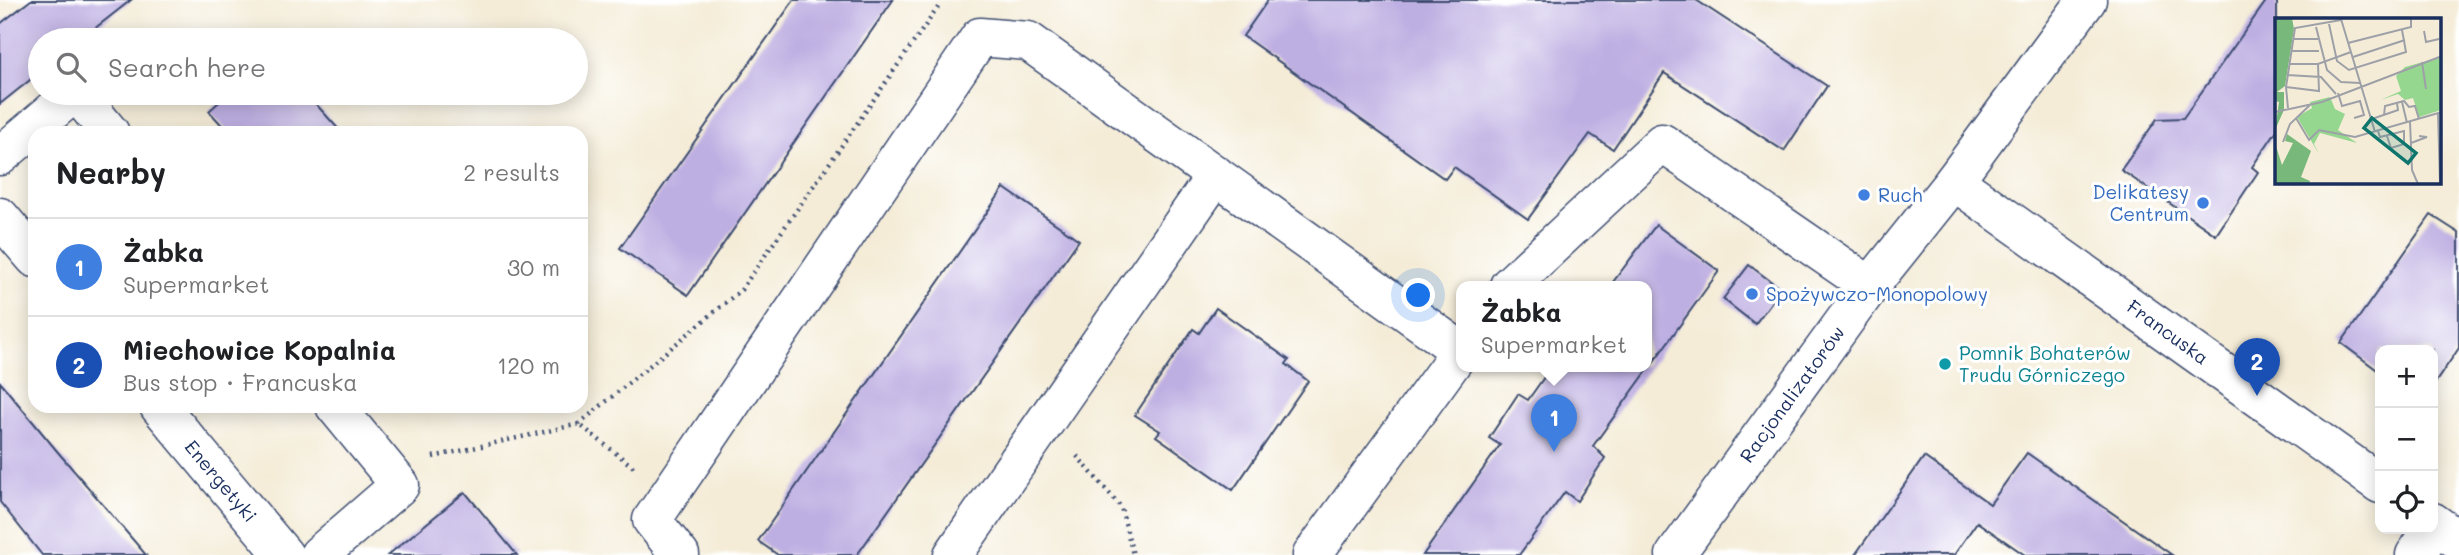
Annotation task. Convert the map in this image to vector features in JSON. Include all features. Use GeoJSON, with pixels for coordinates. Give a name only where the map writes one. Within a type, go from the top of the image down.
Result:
{"type":"FeatureCollection","features":[{"type":"Feature","properties":{"kind":"street","name":"Racjonalizatorów"},"geometry":{"type":"LineString","coordinates":[[1675,555],[1870,286],[1954,181],[2087,0]]}},
{"type":"Feature","properties":{"kind":"street"},"geometry":{"type":"LineString","coordinates":[[680,555],[652,520],[980,37],[1028,41],[1456,347]]}},
{"type":"Feature","properties":{"kind":"street"},"geometry":{"type":"LineString","coordinates":[[36,126],[62,105]]}},
{"type":"Feature","properties":{"kind":"street"},"geometry":{"type":"LineString","coordinates":[[86,105],[104,126]]}},
{"type":"Feature","properties":{"kind":"street"},"geometry":{"type":"LineString","coordinates":[[0,156],[28,133]]}},
{"type":"Feature","properties":{"kind":"street"},"geometry":{"type":"LineString","coordinates":[[1513,281],[1662,143],[1870,286]]}},
{"type":"Feature","properties":{"kind":"street"},"geometry":{"type":"LineString","coordinates":[[953,555],[1216,175]]}},
{"type":"Feature","properties":{"kind":"street","name":"Francuska"},"geometry":{"type":"LineString","coordinates":[[1954,181],[2375,480]]}},
{"type":"Feature","properties":{"kind":"street"},"geometry":{"type":"LineString","coordinates":[[0,216],[28,250]]}},
{"type":"Feature","properties":{"kind":"street"},"geometry":{"type":"LineString","coordinates":[[1312,555],[1456,358]]}},
{"type":"Feature","properties":{"kind":"street","name":"Energetyki"},"geometry":{"type":"LineString","coordinates":[[165,413],[284,555]]}},
{"type":"Feature","properties":{"kind":"street"},"geometry":{"type":"LineString","coordinates":[[319,555],[400,485],[341,413]]}},
{"type":"Feature","properties":{"kind":"path"},"geometry":{"type":"LineString","coordinates":[[400,485],[433,457],[579,424],[741,290],[939,6]]}},
{"type":"Feature","properties":{"kind":"path"},"geometry":{"type":"LineString","coordinates":[[1046,421],[1121,507],[1133,555]]}},
{"type":"Feature","properties":{"kind":"path"},"geometry":{"type":"LineString","coordinates":[[579,424],[669,495]]}},
{"type":"Feature","properties":{"kind":"building"},"geometry":{"type":"Polygon","coordinates":[[[31,0],[131,0],[95,28],[28,28],[28,82],[0,104],[0,24],[31,0]]]}},
{"type":"Feature","properties":{"kind":"building"},"geometry":{"type":"Polygon","coordinates":[[[794,0],[893,0],[688,295],[620,248],[794,0]]]}},
{"type":"Feature","properties":{"kind":"building"},"geometry":{"type":"Polygon","coordinates":[[[1268,0],[1696,0],[1827,86],[1784,151],[1664,73],[1613,149],[1590,134],[1528,219],[1454,167],[1445,179],[1243,36],[1268,0]]]}},
{"type":"Feature","properties":{"kind":"building"},"geometry":{"type":"Polygon","coordinates":[[[2267,0],[2277,0],[2275,133],[2252,167],[2258,172],[2216,235],[2121,170],[2157,119],[2183,118],[2267,0]]]}},
{"type":"Feature","properties":{"kind":"building"},"geometry":{"type":"Polygon","coordinates":[[[216,105],[317,105],[336,126],[223,126],[209,111],[216,105]]]}},
{"type":"Feature","properties":{"kind":"building"},"geometry":{"type":"Polygon","coordinates":[[[1004,188],[1079,240],[857,555],[778,555],[758,541],[1004,188]]]}},
{"type":"Feature","properties":{"kind":"building"},"geometry":{"type":"Polygon","coordinates":[[[2431,215],[2459,233],[2459,348],[2438,379],[2438,345],[2375,345],[2375,368],[2341,343],[2431,215]]]}},
{"type":"Feature","properties":{"kind":"building"},"geometry":{"type":"Polygon","coordinates":[[[1656,225],[1719,271],[1652,364],[1652,281],[1614,281],[1656,225]]]}},
{"type":"Feature","properties":{"kind":"building","name":"Spożywczo-Monopolowy"},"geometry":{"type":"Polygon","coordinates":[[[1749,265],[1781,289],[1755,324],[1723,299],[1749,265]]]}},
{"type":"Feature","properties":{"kind":"building"},"geometry":{"type":"Polygon","coordinates":[[[1216,308],[1289,360],[1286,364],[1308,381],[1233,490],[1156,436],[1160,431],[1135,415],[1193,329],[1199,333],[1216,308]]]}},
{"type":"Feature","properties":{"kind":"building"},"geometry":{"type":"Polygon","coordinates":[[[1548,372],[1646,372],[1593,446],[1605,458],[1577,501],[1565,492],[1519,555],[1423,555],[1500,445],[1489,438],[1518,394],[1528,400],[1548,372]]]}},
{"type":"Feature","properties":{"kind":"building"},"geometry":{"type":"Polygon","coordinates":[[[0,382],[146,555],[42,555],[0,502],[0,382]]]}},
{"type":"Feature","properties":{"kind":"building"},"geometry":{"type":"Polygon","coordinates":[[[2027,453],[2172,555],[2025,555],[1977,522],[1954,555],[1855,555],[1924,457],[1990,504],[2027,453]]]}},
{"type":"Feature","properties":{"kind":"building"},"geometry":{"type":"Polygon","coordinates":[[[465,492],[517,555],[388,555],[465,492]]]}},
{"type":"Feature","properties":{"kind":"place","name":"Ruch"},"geometry":{"type":"Point","coordinates":[1864,195]}},
{"type":"Feature","properties":{"kind":"place","name":"Delikatesy Centrum"},"geometry":{"type":"Point","coordinates":[2203,203]}},
{"type":"Feature","properties":{"kind":"place","name":"Spożywczo-Monopolowy"},"geometry":{"type":"Point","coordinates":[1752,294]}},
{"type":"Feature","properties":{"kind":"place","name":"Pomnik Bohaterów Trudu Górniczego"},"geometry":{"type":"Point","coordinates":[1945,364]}},
{"type":"Feature","properties":{"kind":"place","name":"Miechowice Kopalnia"},"geometry":{"type":"Point","coordinates":[2257,396]}},
{"type":"Feature","properties":{"kind":"place","name":"Żabka"},"geometry":{"type":"Point","coordinates":[1554,452]}}]}
